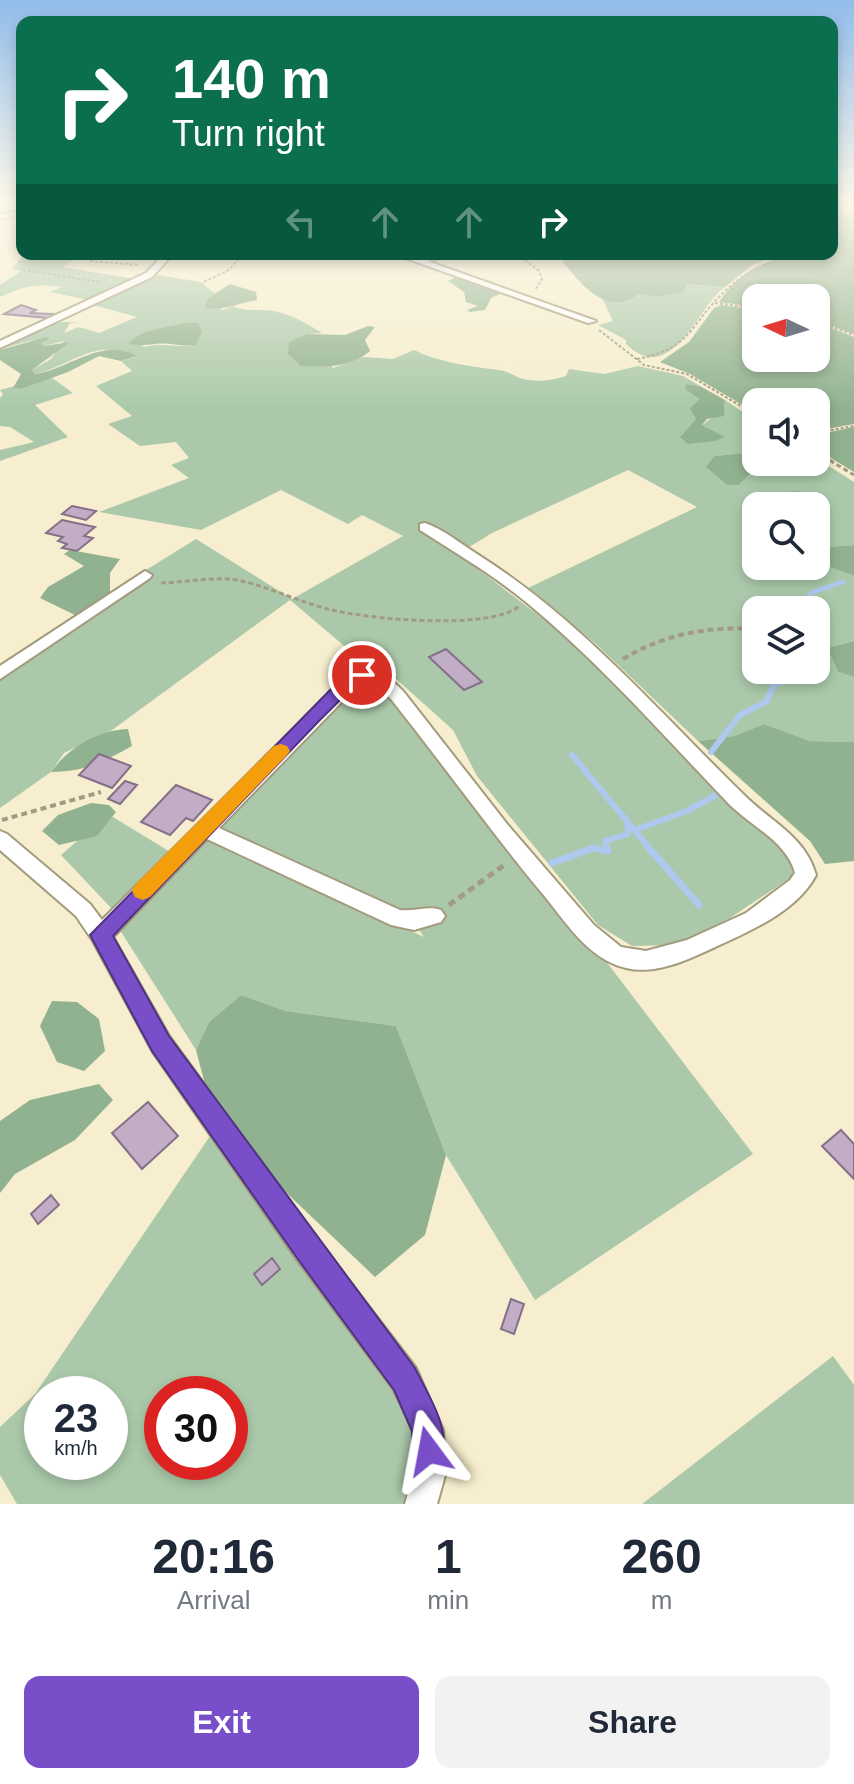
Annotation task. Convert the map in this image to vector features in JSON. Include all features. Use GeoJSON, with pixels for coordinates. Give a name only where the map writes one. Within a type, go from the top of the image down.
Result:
{"type":"FeatureCollection","features":[{"type":"Feature","properties":{"kind":"street"},"geometry":{"type":"LineString","coordinates":[[0,345],[156,269]]}},
{"type":"Feature","properties":{"kind":"street"},"geometry":{"type":"LineString","coordinates":[[444,269],[591,321]]}},
{"type":"Feature","properties":{"kind":"street"},"geometry":{"type":"LineString","coordinates":[[101,935],[339,691],[362,675],[383,681],[397,695],[521,854],[602,947],[620,957],[638,961],[660,958],[750,922],[797,887],[806,875],[805,866],[786,843],[740,802],[680,736],[611,668],[529,596],[425,527]]}},
{"type":"Feature","properties":{"kind":"street"},"geometry":{"type":"LineString","coordinates":[[0,674],[139,579]]}},
{"type":"Feature","properties":{"kind":"street"},"geometry":{"type":"LineString","coordinates":[[203,829],[398,919],[414,921],[434,916]]}},
{"type":"Feature","properties":{"kind":"street"},"geometry":{"type":"LineString","coordinates":[[0,839],[83,910],[101,935],[161,1044],[306,1248],[405,1379],[428,1430],[430,1472],[421,1504]]}},
{"type":"Feature","properties":{"kind":"path"},"geometry":{"type":"LineString","coordinates":[[204,282],[230,269]]}},
{"type":"Feature","properties":{"kind":"path"},"geometry":{"type":"LineString","coordinates":[[521,295],[537,290],[542,279],[537,269]]}},
{"type":"Feature","properties":{"kind":"path"},"geometry":{"type":"LineString","coordinates":[[637,359],[661,356],[685,341],[723,291],[750,269]]}},
{"type":"Feature","properties":{"kind":"path"},"geometry":{"type":"LineString","coordinates":[[23,270],[121,288]]}},
{"type":"Feature","properties":{"kind":"path"},"geometry":{"type":"LineString","coordinates":[[715,303],[742,306]]}},
{"type":"Feature","properties":{"kind":"path"},"geometry":{"type":"LineString","coordinates":[[591,321],[644,365],[687,374],[742,407]]}},
{"type":"Feature","properties":{"kind":"path"},"geometry":{"type":"LineString","coordinates":[[830,326],[854,335]]}},
{"type":"Feature","properties":{"kind":"path"},"geometry":{"type":"LineString","coordinates":[[830,430],[854,426]]}},
{"type":"Feature","properties":{"kind":"path"},"geometry":{"type":"LineString","coordinates":[[830,460],[854,475]]}},
{"type":"Feature","properties":{"kind":"path"},"geometry":{"type":"LineString","coordinates":[[139,579],[230,579],[330,610],[413,620],[475,620],[510,614],[529,596]]}},
{"type":"Feature","properties":{"kind":"path"},"geometry":{"type":"LineString","coordinates":[[611,668],[638,649],[691,632],[742,627]]}},
{"type":"Feature","properties":{"kind":"path"},"geometry":{"type":"LineString","coordinates":[[0,821],[101,792]]}},
{"type":"Feature","properties":{"kind":"path"},"geometry":{"type":"LineString","coordinates":[[434,916],[521,854]]}},
{"type":"Feature","properties":{"kind":"green space"},"geometry":{"type":"Polygon","coordinates":[[[13,269],[75,269],[136,279],[89,300],[50,292],[62,287],[43,285],[22,288],[0,297],[0,285],[21,271],[13,269]]]}},
{"type":"Feature","properties":{"kind":"green space"},"geometry":{"type":"Polygon","coordinates":[[[569,269],[747,269],[725,287],[686,284],[684,292],[656,297],[639,294],[627,301],[615,302],[593,293],[569,269]]]}},
{"type":"Feature","properties":{"kind":"green space"},"geometry":{"type":"Polygon","coordinates":[[[752,269],[854,269],[854,334],[830,325],[830,284],[742,284],[742,305],[719,302],[752,269]]]}},
{"type":"Feature","properties":{"kind":"green space"},"geometry":{"type":"Polygon","coordinates":[[[152,274],[201,282],[215,294],[208,298],[223,310],[233,306],[273,311],[301,321],[322,333],[307,334],[333,368],[363,357],[393,359],[414,350],[444,361],[503,371],[533,381],[566,376],[569,369],[604,374],[638,366],[683,376],[700,386],[686,384],[700,399],[696,419],[681,436],[724,437],[702,425],[725,408],[725,400],[742,412],[742,453],[714,456],[707,466],[727,485],[748,476],[830,476],[830,467],[854,482],[854,545],[830,547],[830,492],[742,492],[742,580],[830,580],[830,567],[854,576],[854,641],[830,647],[830,596],[742,596],[742,684],[830,684],[830,655],[838,672],[854,677],[854,742],[810,741],[764,724],[734,736],[698,741],[596,644],[528,588],[697,507],[628,470],[492,533],[458,554],[567,637],[789,856],[793,876],[730,918],[677,945],[632,946],[598,925],[477,776],[453,730],[385,669],[368,666],[290,600],[112,730],[64,753],[51,772],[0,808],[0,680],[153,574],[146,570],[196,539],[292,599],[403,536],[362,515],[348,524],[281,490],[201,530],[99,512],[189,478],[171,465],[189,458],[176,442],[140,446],[108,424],[132,416],[96,386],[132,371],[121,361],[136,357],[101,350],[35,374],[32,370],[51,359],[64,341],[44,346],[33,340],[0,349],[59,322],[81,322],[70,323],[64,333],[79,327],[99,333],[137,317],[90,304],[152,274]],[[185,323],[133,338],[144,347],[195,345],[202,332],[185,323]]]}},
{"type":"Feature","properties":{"kind":"green space"},"geometry":{"type":"Polygon","coordinates":[[[456,277],[497,290],[500,294],[491,298],[485,310],[470,312],[467,310],[478,306],[466,302],[464,292],[448,281],[456,277]]]}},
{"type":"Feature","properties":{"kind":"green space"},"geometry":{"type":"Polygon","coordinates":[[[230,284],[256,292],[257,300],[225,308],[205,308],[208,298],[230,284]]]}},
{"type":"Feature","properties":{"kind":"green space"},"geometry":{"type":"Polygon","coordinates":[[[685,284],[725,287],[683,339],[657,357],[642,355],[626,344],[626,340],[598,325],[613,321],[602,298],[621,302],[639,294],[656,297],[685,284]]]}},
{"type":"Feature","properties":{"kind":"green space"},"geometry":{"type":"Polygon","coordinates":[[[722,305],[742,308],[742,372],[830,372],[830,328],[854,337],[854,424],[830,428],[830,388],[742,388],[742,405],[690,374],[660,362],[689,342],[714,308],[722,305]]]}},
{"type":"Feature","properties":{"kind":"green space"},"geometry":{"type":"Polygon","coordinates":[[[198,323],[202,332],[196,345],[129,344],[146,332],[198,323]]]}},
{"type":"Feature","properties":{"kind":"green space"},"geometry":{"type":"Polygon","coordinates":[[[368,326],[375,327],[365,340],[370,351],[354,361],[328,366],[301,366],[288,354],[289,342],[307,334],[345,335],[368,326]]]}},
{"type":"Feature","properties":{"kind":"green space"},"geometry":{"type":"Polygon","coordinates":[[[46,337],[49,339],[41,343],[44,346],[70,342],[32,370],[35,374],[99,352],[124,351],[137,356],[121,361],[99,356],[68,372],[21,389],[13,388],[21,374],[0,360],[0,350],[46,337]]]}},
{"type":"Feature","properties":{"kind":"green space"},"geometry":{"type":"Polygon","coordinates":[[[51,377],[73,393],[35,405],[68,437],[0,461],[0,450],[34,442],[10,427],[0,426],[0,398],[3,394],[0,390],[15,386],[21,389],[51,377]]]}},
{"type":"Feature","properties":{"kind":"green space"},"geometry":{"type":"Polygon","coordinates":[[[686,384],[700,386],[725,400],[724,416],[707,419],[702,425],[725,437],[688,444],[680,437],[696,419],[690,408],[700,399],[685,389],[686,384]]]}},
{"type":"Feature","properties":{"kind":"green space"},"geometry":{"type":"Polygon","coordinates":[[[854,427],[854,472],[830,457],[830,432],[854,427]]]}},
{"type":"Feature","properties":{"kind":"green space"},"geometry":{"type":"Polygon","coordinates":[[[742,453],[742,476],[748,476],[739,485],[727,485],[706,467],[714,456],[742,453]]]}},
{"type":"Feature","properties":{"kind":"green space"},"geometry":{"type":"Polygon","coordinates":[[[854,545],[854,576],[830,567],[830,547],[854,545]]]}},
{"type":"Feature","properties":{"kind":"green space"},"geometry":{"type":"Polygon","coordinates":[[[70,550],[120,559],[110,573],[110,598],[77,616],[40,598],[48,587],[84,566],[64,554],[70,550]]]}},
{"type":"Feature","properties":{"kind":"green space"},"geometry":{"type":"Polygon","coordinates":[[[854,641],[854,677],[838,672],[830,647],[854,641]]]}},
{"type":"Feature","properties":{"kind":"green space"},"geometry":{"type":"Polygon","coordinates":[[[360,678],[378,679],[605,960],[753,1154],[535,1300],[446,1155],[396,1026],[286,1011],[241,995],[209,1022],[196,1050],[118,927],[204,837],[424,937],[407,912],[218,834],[221,821],[360,678]]]}},
{"type":"Feature","properties":{"kind":"green space"},"geometry":{"type":"Polygon","coordinates":[[[764,724],[810,741],[854,742],[854,861],[825,864],[810,841],[698,741],[734,736],[764,724]]]}},
{"type":"Feature","properties":{"kind":"green space"},"geometry":{"type":"Polygon","coordinates":[[[128,729],[132,746],[122,752],[83,768],[51,772],[66,755],[85,742],[106,733],[128,729]]]}},
{"type":"Feature","properties":{"kind":"green space"},"geometry":{"type":"Polygon","coordinates":[[[91,803],[109,805],[116,812],[97,836],[59,845],[42,831],[58,815],[91,803]]]}},
{"type":"Feature","properties":{"kind":"green space"},"geometry":{"type":"Polygon","coordinates":[[[108,814],[172,853],[112,909],[61,855],[108,814]]]}},
{"type":"Feature","properties":{"kind":"green space"},"geometry":{"type":"Polygon","coordinates":[[[241,995],[286,1011],[396,1026],[446,1155],[425,1235],[375,1277],[216,1126],[196,1050],[209,1022],[241,995]]]}},
{"type":"Feature","properties":{"kind":"green space"},"geometry":{"type":"Polygon","coordinates":[[[52,1001],[77,1002],[99,1019],[105,1051],[84,1071],[57,1062],[40,1026],[52,1001]]]}},
{"type":"Feature","properties":{"kind":"green space"},"geometry":{"type":"Polygon","coordinates":[[[99,1084],[113,1100],[75,1140],[15,1174],[0,1193],[0,1121],[30,1100],[99,1084]]]}},
{"type":"Feature","properties":{"kind":"green space"},"geometry":{"type":"Polygon","coordinates":[[[210,1136],[396,1347],[423,1418],[420,1473],[403,1504],[17,1504],[0,1475],[0,1427],[24,1404],[24,1480],[128,1480],[128,1376],[47,1376],[210,1136]]]}},
{"type":"Feature","properties":{"kind":"green space"},"geometry":{"type":"Polygon","coordinates":[[[833,1356],[854,1385],[854,1504],[642,1504],[833,1356]]]}},
{"type":"Feature","properties":{"kind":"building"},"geometry":{"type":"Polygon","coordinates":[[[21,305],[36,310],[30,313],[54,314],[48,318],[4,314],[21,305]]]}},
{"type":"Feature","properties":{"kind":"building"},"geometry":{"type":"Polygon","coordinates":[[[72,506],[96,511],[86,520],[62,514],[72,506]]]}},
{"type":"Feature","properties":{"kind":"building"},"geometry":{"type":"Polygon","coordinates":[[[62,520],[95,527],[84,536],[93,538],[77,551],[62,548],[67,544],[58,541],[63,537],[46,533],[62,520]]]}},
{"type":"Feature","properties":{"kind":"building"},"geometry":{"type":"Polygon","coordinates":[[[446,649],[482,682],[464,690],[429,657],[446,649]]]}},
{"type":"Feature","properties":{"kind":"building"},"geometry":{"type":"Polygon","coordinates":[[[99,754],[131,766],[112,788],[79,775],[99,754]]]}},
{"type":"Feature","properties":{"kind":"building"},"geometry":{"type":"Polygon","coordinates":[[[125,781],[137,785],[120,804],[108,799],[125,781]]]}},
{"type":"Feature","properties":{"kind":"building"},"geometry":{"type":"Polygon","coordinates":[[[176,785],[212,800],[193,821],[186,818],[170,835],[141,822],[176,785]]]}},
{"type":"Feature","properties":{"kind":"building"},"geometry":{"type":"Polygon","coordinates":[[[148,1102],[178,1136],[142,1169],[112,1133],[148,1102]]]}},
{"type":"Feature","properties":{"kind":"building"},"geometry":{"type":"Polygon","coordinates":[[[841,1130],[854,1144],[854,1179],[822,1146],[841,1130]]]}},
{"type":"Feature","properties":{"kind":"building"},"geometry":{"type":"Polygon","coordinates":[[[51,1195],[59,1205],[38,1224],[31,1214],[51,1195]]]}},
{"type":"Feature","properties":{"kind":"building"},"geometry":{"type":"Polygon","coordinates":[[[272,1258],[280,1269],[262,1285],[254,1274],[272,1258]]]}},
{"type":"Feature","properties":{"kind":"building"},"geometry":{"type":"Polygon","coordinates":[[[511,1299],[524,1304],[514,1334],[501,1329],[511,1299]]]}},
{"type":"Feature","properties":{"kind":"waterway"},"geometry":{"type":"LineString","coordinates":[[808,596],[843,582]]}},
{"type":"Feature","properties":{"kind":"waterway"},"geometry":{"type":"LineString","coordinates":[[711,752],[740,715],[767,701],[774,684]]}},
{"type":"Feature","properties":{"kind":"waterway"},"geometry":{"type":"LineString","coordinates":[[572,755],[627,821]]}},
{"type":"Feature","properties":{"kind":"waterway"},"geometry":{"type":"LineString","coordinates":[[635,830],[687,811],[716,795]]}},
{"type":"Feature","properties":{"kind":"waterway"},"geometry":{"type":"LineString","coordinates":[[607,849],[605,841],[628,834],[627,821]]}},
{"type":"Feature","properties":{"kind":"waterway"},"geometry":{"type":"LineString","coordinates":[[627,821],[650,849]]}},
{"type":"Feature","properties":{"kind":"waterway"},"geometry":{"type":"LineString","coordinates":[[598,849],[608,851],[607,847]]}},
{"type":"Feature","properties":{"kind":"waterway"},"geometry":{"type":"LineString","coordinates":[[648,847],[699,905]]}},
{"type":"Feature","properties":{"kind":"waterway"},"geometry":{"type":"LineString","coordinates":[[552,863],[590,849]]}},
{"type":"Feature","properties":{"kind":"waterway"},"geometry":{"type":"LineString","coordinates":[[590,849],[598,849]]}},
{"type":"Feature","properties":{"kind":"waterway"},"geometry":{"type":"LineString","coordinates":[[590,849],[598,849]]}},
{"type":"Feature","properties":{"kind":"slow traffic"},"geometry":{"type":"LineString","coordinates":[[143,891],[281,751]]}},
{"type":"Feature","properties":{"kind":"route"},"geometry":{"type":"LineString","coordinates":[[362,675],[339,691],[101,935],[161,1044],[306,1248],[405,1379],[428,1430],[429,1451]]}}]}
